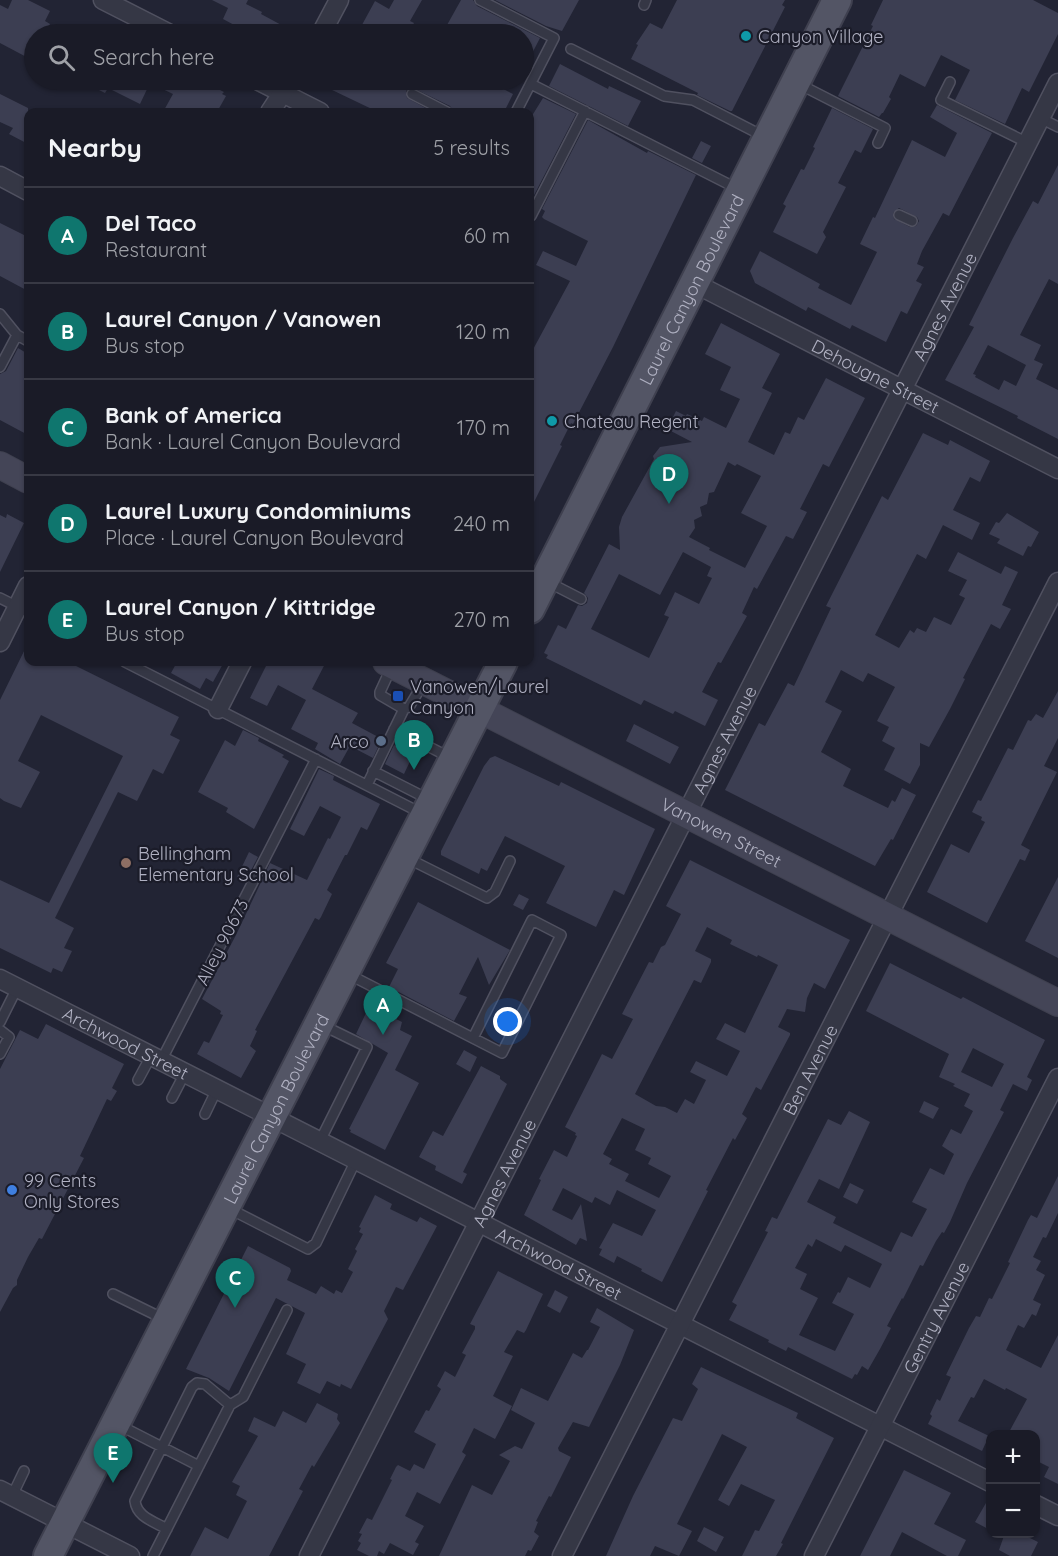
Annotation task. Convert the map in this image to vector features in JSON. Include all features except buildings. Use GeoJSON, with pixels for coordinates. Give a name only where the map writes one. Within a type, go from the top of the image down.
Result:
{"type":"FeatureCollection","features":[{"type":"Feature","properties":{"kind":"main road","name":"Laurel Canyon Boulevard"},"geometry":{"type":"LineString","coordinates":[[534,601],[837,0]]}},
{"type":"Feature","properties":{"kind":"main road"},"geometry":{"type":"LineString","coordinates":[[0,465],[24,478]]}},
{"type":"Feature","properties":{"kind":"main road","name":"Laurel Canyon Boulevard"},"geometry":{"type":"LineString","coordinates":[[48,1556],[501,666]]}},
{"type":"Feature","properties":{"kind":"main road","name":"Vanowen Street"},"geometry":{"type":"LineString","coordinates":[[404,669],[1058,1003]]}},
{"type":"Feature","properties":{"kind":"street"},"geometry":{"type":"LineString","coordinates":[[103,0],[150,24]]}},
{"type":"Feature","properties":{"kind":"street"},"geometry":{"type":"LineString","coordinates":[[326,24],[339,0]]}},
{"type":"Feature","properties":{"kind":"street","name":"Agnes Avenue"},"geometry":{"type":"LineString","coordinates":[[309,1556],[1058,83]]}},
{"type":"Feature","properties":{"kind":"street"},"geometry":{"type":"LineString","coordinates":[[272,108],[284,90]]}},
{"type":"Feature","properties":{"kind":"street"},"geometry":{"type":"LineString","coordinates":[[291,90],[315,108]]}},
{"type":"Feature","properties":{"kind":"street"},"geometry":{"type":"LineString","coordinates":[[0,176],[24,189]]}},
{"type":"Feature","properties":{"kind":"street","name":"Dehougne Street"},"geometry":{"type":"LineString","coordinates":[[694,283],[1058,469]]}},
{"type":"Feature","properties":{"kind":"street","name":"Ben Avenue"},"geometry":{"type":"LineString","coordinates":[[562,1556],[1058,582]]}},
{"type":"Feature","properties":{"kind":"street"},"geometry":{"type":"LineString","coordinates":[[0,642],[23,609]]}},
{"type":"Feature","properties":{"kind":"street"},"geometry":{"type":"LineString","coordinates":[[218,709],[240,666]]}},
{"type":"Feature","properties":{"kind":"street","name":"Archwood Street"},"geometry":{"type":"LineString","coordinates":[[0,979],[986,1480]]}},
{"type":"Feature","properties":{"kind":"street","name":"Gentry Avenue"},"geometry":{"type":"LineString","coordinates":[[814,1556],[1058,1078]]}},
{"type":"Feature","properties":{"kind":"street"},"geometry":{"type":"LineString","coordinates":[[6,1493],[130,1556]]}},
{"type":"Feature","properties":{"kind":"street"},"geometry":{"type":"LineString","coordinates":[[1040,1507],[1058,1516]]}},
{"type":"Feature","properties":{"kind":"lane"},"geometry":{"type":"LineString","coordinates":[[480,0],[527,24]]}},
{"type":"Feature","properties":{"kind":"lane"},"geometry":{"type":"LineString","coordinates":[[534,28],[554,38],[534,78]]}},
{"type":"Feature","properties":{"kind":"lane"},"geometry":{"type":"LineString","coordinates":[[571,49],[663,96],[693,100],[767,138]]}},
{"type":"Feature","properties":{"kind":"lane"},"geometry":{"type":"LineString","coordinates":[[795,82],[885,128],[878,143]]}},
{"type":"Feature","properties":{"kind":"lane"},"geometry":{"type":"LineString","coordinates":[[950,82],[941,100],[1028,143]]}},
{"type":"Feature","properties":{"kind":"lane"},"geometry":{"type":"LineString","coordinates":[[534,86],[740,190]]}},
{"type":"Feature","properties":{"kind":"lane"},"geometry":{"type":"LineString","coordinates":[[518,108],[528,90]]}},
{"type":"Feature","properties":{"kind":"lane"},"geometry":{"type":"LineString","coordinates":[[412,94],[439,108]]}},
{"type":"Feature","properties":{"kind":"lane"},"geometry":{"type":"LineString","coordinates":[[534,210],[585,111]]}},
{"type":"Feature","properties":{"kind":"lane"},"geometry":{"type":"LineString","coordinates":[[1040,118],[1058,127]]}},
{"type":"Feature","properties":{"kind":"lane"},"geometry":{"type":"LineString","coordinates":[[899,215],[912,221]]}},
{"type":"Feature","properties":{"kind":"lane"},"geometry":{"type":"LineString","coordinates":[[0,314],[16,335],[24,339]]}},
{"type":"Feature","properties":{"kind":"lane"},"geometry":{"type":"LineString","coordinates":[[0,367],[16,335]]}},
{"type":"Feature","properties":{"kind":"lane"},"geometry":{"type":"LineString","coordinates":[[544,580],[581,599]]}},
{"type":"Feature","properties":{"kind":"lane"},"geometry":{"type":"LineString","coordinates":[[0,597],[23,609]]}},
{"type":"Feature","properties":{"kind":"lane"},"geometry":{"type":"LineString","coordinates":[[133,666],[367,785],[430,808]]}},
{"type":"Feature","properties":{"kind":"lane"},"geometry":{"type":"LineString","coordinates":[[404,669],[382,687],[380,695],[404,709]]}},
{"type":"Feature","properties":{"kind":"lane"},"geometry":{"type":"LineString","coordinates":[[367,785],[404,709],[410,707],[404,669]]}},
{"type":"Feature","properties":{"kind":"lane"},"geometry":{"type":"LineString","coordinates":[[394,729],[454,760]]}},
{"type":"Feature","properties":{"kind":"lane","name":"Alley 90673"},"geometry":{"type":"LineString","coordinates":[[138,1080],[156,1058],[316,759]]}},
{"type":"Feature","properties":{"kind":"lane"},"geometry":{"type":"LineString","coordinates":[[373,771],[430,808]]}},
{"type":"Feature","properties":{"kind":"lane"},"geometry":{"type":"LineString","coordinates":[[405,857],[487,898],[495,892],[510,861]]}},
{"type":"Feature","properties":{"kind":"lane"},"geometry":{"type":"LineString","coordinates":[[345,972],[502,1053],[561,935],[532,920],[473,1038]]}},
{"type":"Feature","properties":{"kind":"lane"},"geometry":{"type":"LineString","coordinates":[[1,1017],[17,988]]}},
{"type":"Feature","properties":{"kind":"lane"},"geometry":{"type":"LineString","coordinates":[[320,1024],[367,1047],[320,1141]]}},
{"type":"Feature","properties":{"kind":"lane"},"geometry":{"type":"LineString","coordinates":[[0,1030],[9,1037],[0,1054]]}},
{"type":"Feature","properties":{"kind":"lane"},"geometry":{"type":"LineString","coordinates":[[172,1098],[185,1073]]}},
{"type":"Feature","properties":{"kind":"lane"},"geometry":{"type":"LineString","coordinates":[[205,1114],[217,1089]]}},
{"type":"Feature","properties":{"kind":"lane"},"geometry":{"type":"LineString","coordinates":[[226,1208],[308,1250],[316,1243],[356,1160]]}},
{"type":"Feature","properties":{"kind":"lane"},"geometry":{"type":"LineString","coordinates":[[113,1294],[169,1322]]}},
{"type":"Feature","properties":{"kind":"lane"},"geometry":{"type":"LineString","coordinates":[[153,1556],[230,1405],[243,1397],[287,1310]]}},
{"type":"Feature","properties":{"kind":"lane"},"geometry":{"type":"LineString","coordinates":[[167,1529],[140,1514],[136,1509],[135,1501],[161,1447],[192,1387],[197,1383],[205,1384],[230,1405]]}},
{"type":"Feature","properties":{"kind":"lane"},"geometry":{"type":"LineString","coordinates":[[117,1424],[199,1466]]}},
{"type":"Feature","properties":{"kind":"lane"},"geometry":{"type":"LineString","coordinates":[[6,1493],[24,1471]]}},
{"type":"Feature","properties":{"kind":"place","name":"Canyon Village"},"geometry":{"type":"Point","coordinates":[746,36]}},
{"type":"Feature","properties":{"kind":"place","name":"Chateau Regent"},"geometry":{"type":"Point","coordinates":[552,421]}},
{"type":"Feature","properties":{"kind":"place","name":"Laurel Luxury Condominiums"},"geometry":{"type":"Point","coordinates":[669,504]}},
{"type":"Feature","properties":{"kind":"place","name":"Vanowen/Laurel Canyon"},"geometry":{"type":"Point","coordinates":[398,696]}},
{"type":"Feature","properties":{"kind":"place","name":"Arco"},"geometry":{"type":"Point","coordinates":[381,741]}},
{"type":"Feature","properties":{"kind":"place","name":"Laurel Canyon / Vanowen"},"geometry":{"type":"Point","coordinates":[414,770]}},
{"type":"Feature","properties":{"kind":"place","name":"Bellingham Elementary School"},"geometry":{"type":"Point","coordinates":[126,863]}},
{"type":"Feature","properties":{"kind":"place","name":"Del Taco"},"geometry":{"type":"Point","coordinates":[383,1035]}},
{"type":"Feature","properties":{"kind":"place","name":"99 Cents Only Stores"},"geometry":{"type":"Point","coordinates":[12,1190]}},
{"type":"Feature","properties":{"kind":"place","name":"Bank of America"},"geometry":{"type":"Point","coordinates":[235,1308]}},
{"type":"Feature","properties":{"kind":"place","name":"Laurel Canyon / Kittridge"},"geometry":{"type":"Point","coordinates":[113,1483]}}]}
